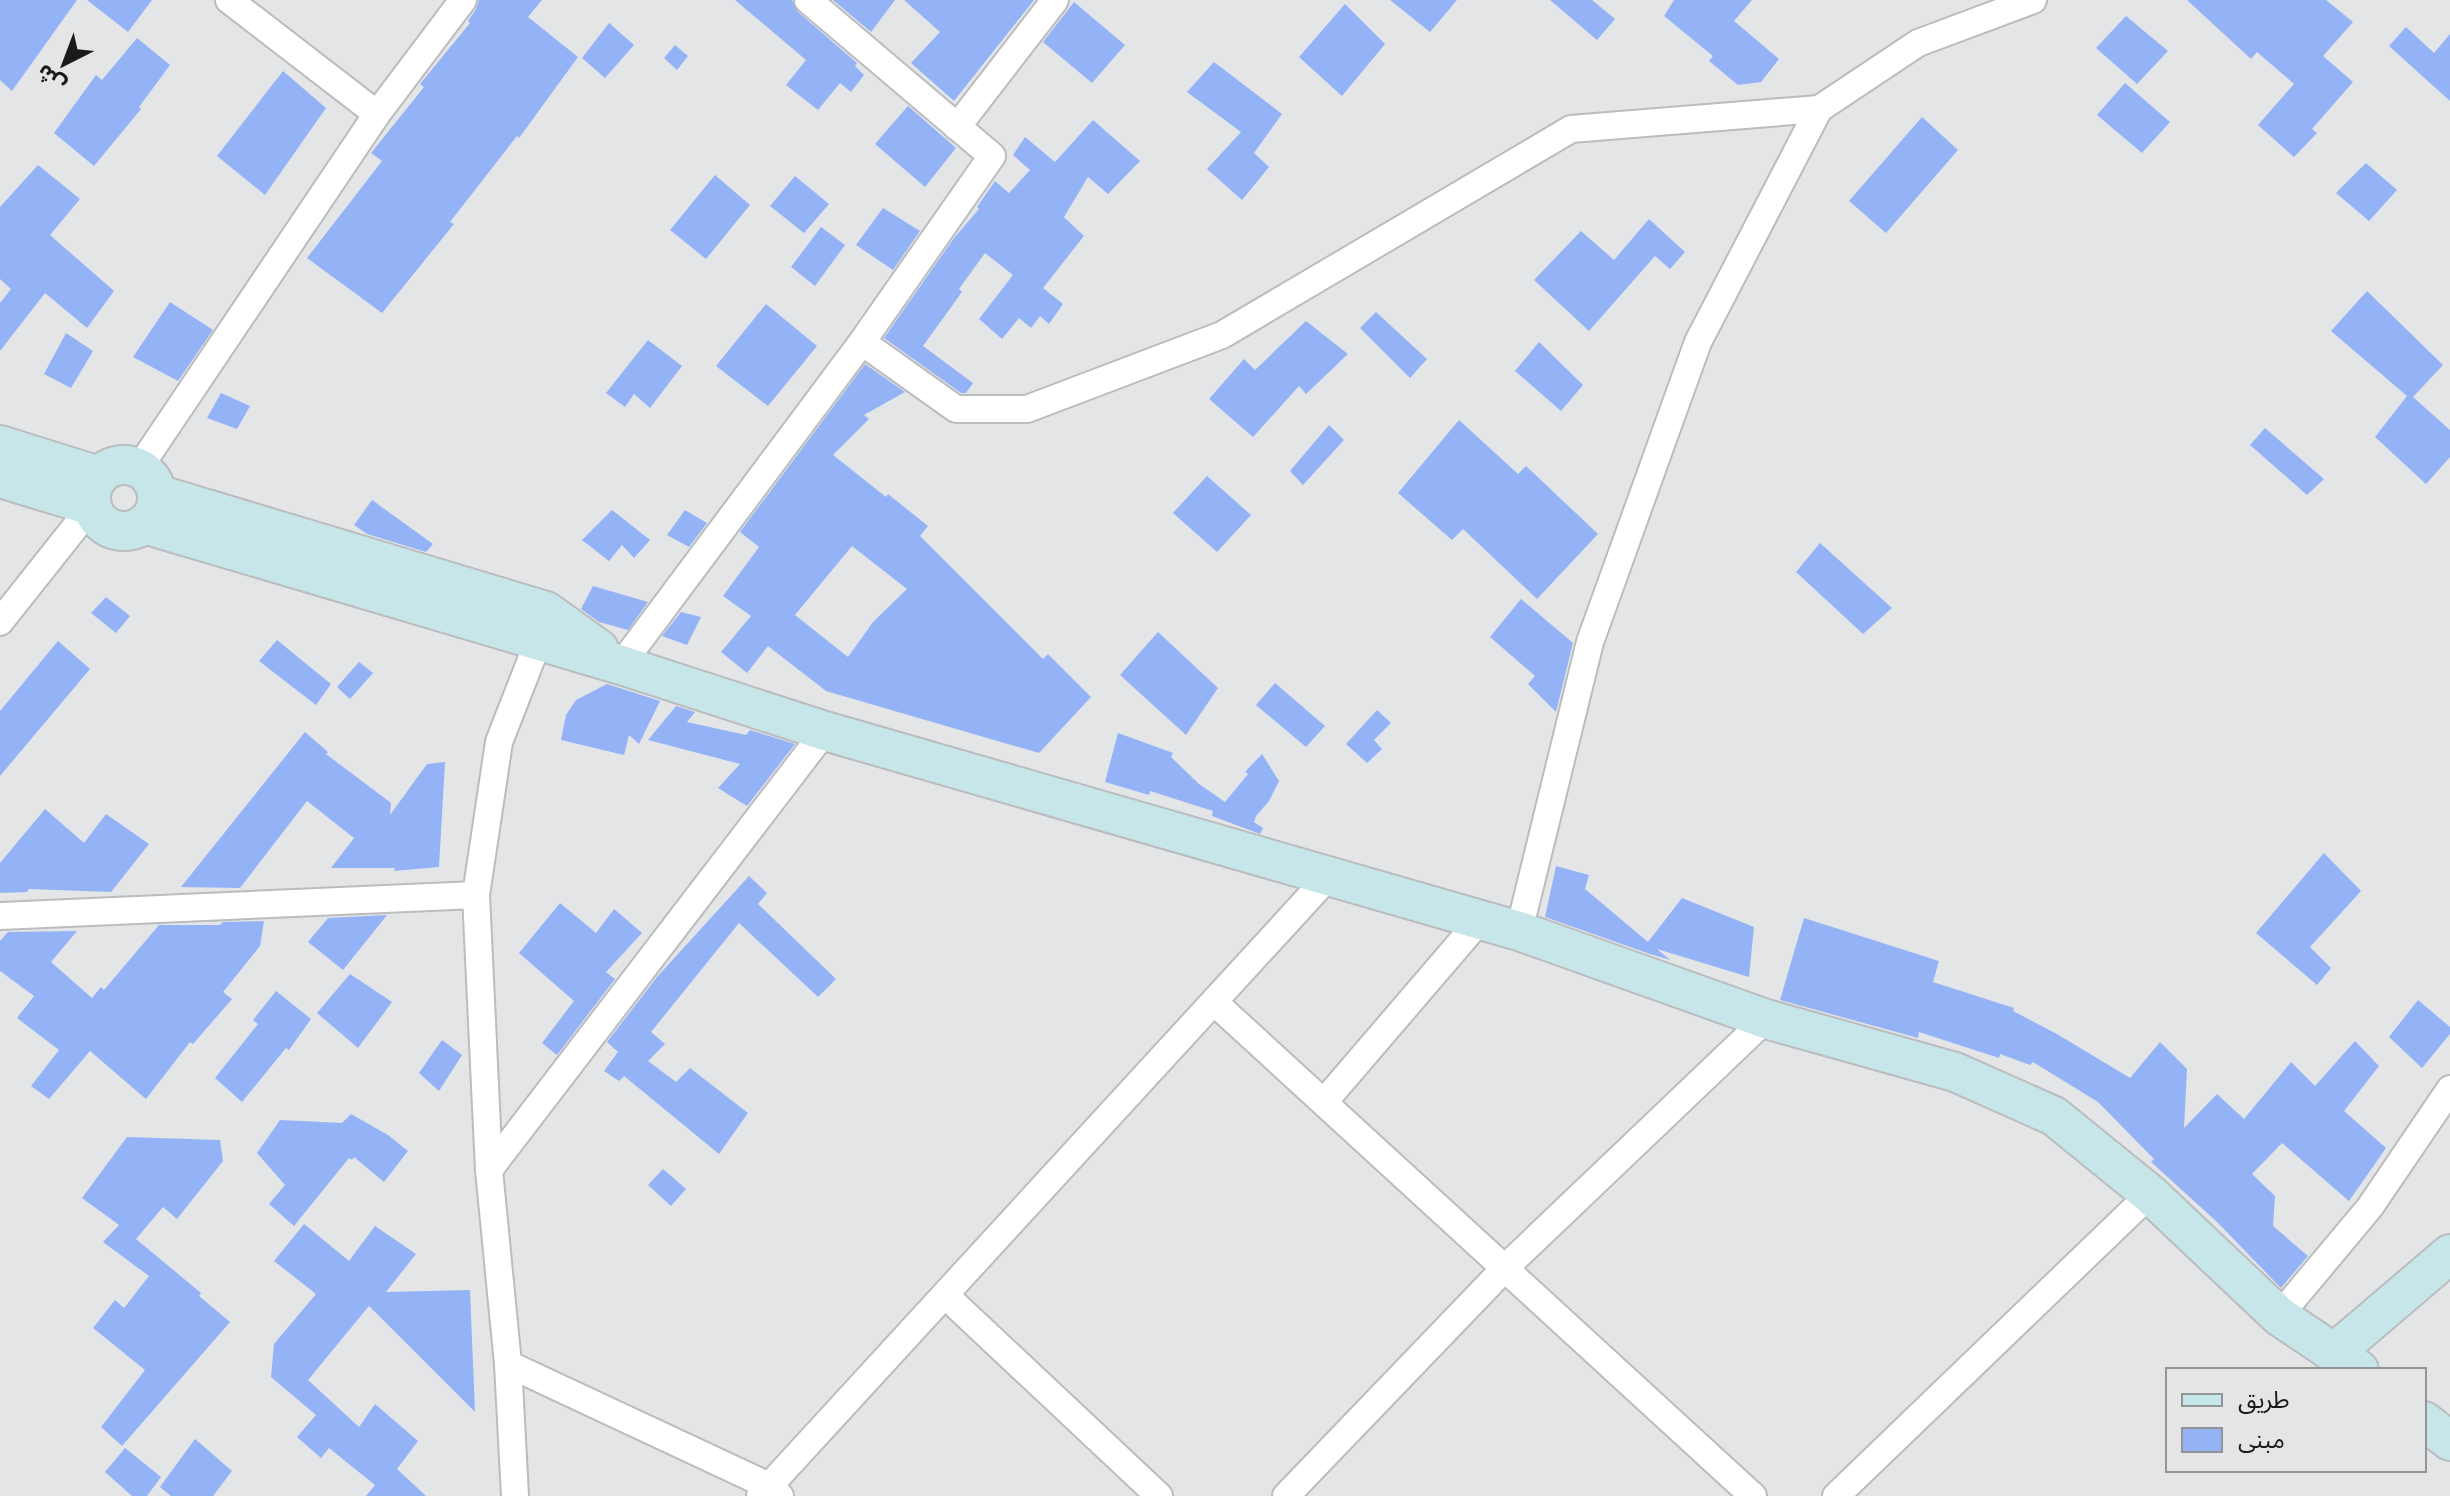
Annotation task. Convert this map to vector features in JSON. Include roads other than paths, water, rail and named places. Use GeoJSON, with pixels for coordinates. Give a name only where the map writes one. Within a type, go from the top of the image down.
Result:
{"type":"FeatureCollection","features":[{"type":"Feature","properties":{"kind":"street"},"geometry":{"type":"LineString","coordinates":[[229,0],[377,114]]}},
{"type":"Feature","properties":{"kind":"street"},"geometry":{"type":"LineString","coordinates":[[95,491],[96,516],[112,529],[134,530],[147,496],[377,114],[463,0]]}},
{"type":"Feature","properties":{"kind":"street"},"geometry":{"type":"LineString","coordinates":[[621,665],[862,342],[992,156],[808,0]]}},
{"type":"Feature","properties":{"kind":"street"},"geometry":{"type":"LineString","coordinates":[[957,127],[1055,0]]}},
{"type":"Feature","properties":{"kind":"street"},"geometry":{"type":"LineString","coordinates":[[1519,931],[1590,642],[1698,342],[1819,109],[1918,43],[2033,0]]}},
{"type":"Feature","properties":{"kind":"street"},"geometry":{"type":"LineString","coordinates":[[862,342],[956,409],[1027,409],[1222,335],[1571,129],[1819,109]]}},
{"type":"Feature","properties":{"kind":"street"},"geometry":{"type":"LineString","coordinates":[[0,445],[95,491]]}},
{"type":"Feature","properties":{"kind":"street"},"geometry":{"type":"LineString","coordinates":[[0,622],[95,491],[117,466],[127,465],[147,496],[538,642],[621,665],[825,731],[1519,931],[1766,1019],[1955,1072],[2054,1116],[2150,1194],[2279,1316],[2347,1361],[2450,1254]]}},
{"type":"Feature","properties":{"kind":"street"},"geometry":{"type":"LineString","coordinates":[[0,478],[95,491]]}},
{"type":"Feature","properties":{"kind":"street"},"geometry":{"type":"LineString","coordinates":[[147,496],[546,611],[621,665]]}},
{"type":"Feature","properties":{"kind":"street"},"geometry":{"type":"LineString","coordinates":[[515,1496],[508,1364],[489,1170],[476,895],[499,742],[538,642]]}},
{"type":"Feature","properties":{"kind":"street"},"geometry":{"type":"LineString","coordinates":[[489,1170],[825,731]]}},
{"type":"Feature","properties":{"kind":"street"},"geometry":{"type":"LineString","coordinates":[[508,1364],[770,1493],[945,1295],[1329,876]]}},
{"type":"Feature","properties":{"kind":"street"},"geometry":{"type":"LineString","coordinates":[[0,916],[476,895]]}},
{"type":"Feature","properties":{"kind":"street"},"geometry":{"type":"LineString","coordinates":[[1324,1102],[1480,920]]}},
{"type":"Feature","properties":{"kind":"street"},"geometry":{"type":"LineString","coordinates":[[1214,1002],[1753,1496]]}},
{"type":"Feature","properties":{"kind":"street"},"geometry":{"type":"LineString","coordinates":[[1286,1496],[1506,1267],[1766,1019]]}},
{"type":"Feature","properties":{"kind":"street"},"geometry":{"type":"LineString","coordinates":[[2279,1316],[2370,1207],[2450,1089]]}},
{"type":"Feature","properties":{"kind":"street"},"geometry":{"type":"LineString","coordinates":[[1836,1496],[2150,1194]]}},
{"type":"Feature","properties":{"kind":"street"},"geometry":{"type":"LineString","coordinates":[[945,1295],[1159,1496]]}},
{"type":"Feature","properties":{"kind":"street"},"geometry":{"type":"LineString","coordinates":[[2426,1423],[2450,1441]]}}]}
